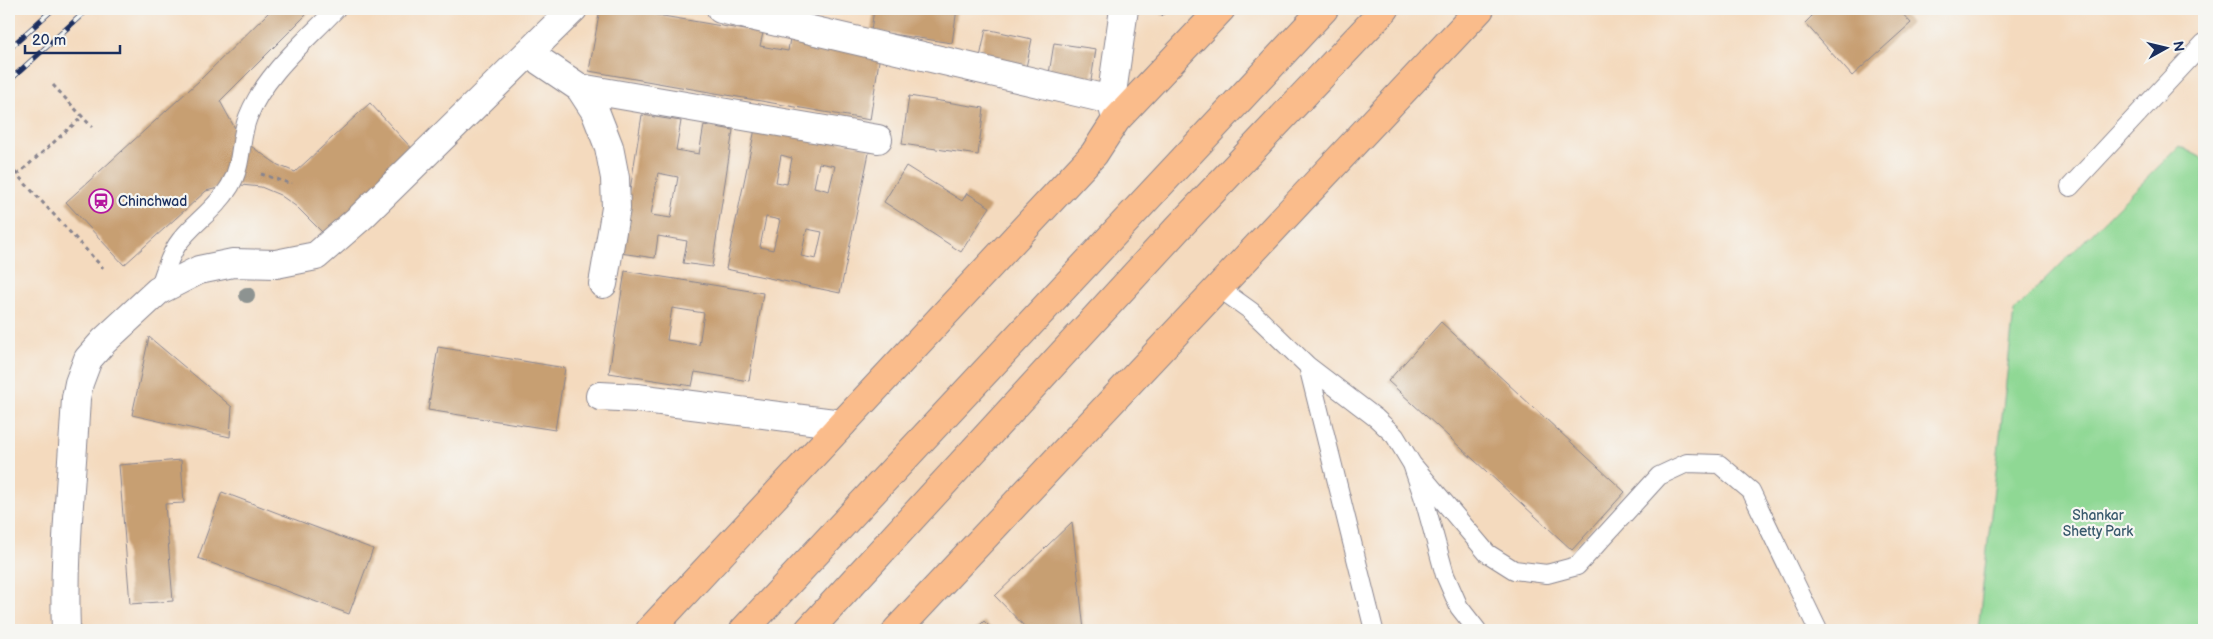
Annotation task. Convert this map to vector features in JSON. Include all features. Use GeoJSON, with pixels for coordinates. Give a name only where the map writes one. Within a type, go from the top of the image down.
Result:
{"type":"FeatureCollection","features":[{"type":"Feature","properties":{"kind":"main road"},"geometry":{"type":"LineString","coordinates":[[650,630],[1094,154],[1114,110],[1221,9]]}},
{"type":"Feature","properties":{"kind":"main road"},"geometry":{"type":"LineString","coordinates":[[744,630],[1324,9]]}},
{"type":"Feature","properties":{"kind":"main road"},"geometry":{"type":"LineString","coordinates":[[809,630],[1177,229],[1385,9]]}},
{"type":"Feature","properties":{"kind":"main road"},"geometry":{"type":"LineString","coordinates":[[898,630],[1480,9]]}},
{"type":"Feature","properties":{"kind":"street"},"geometry":{"type":"LineString","coordinates":[[66,630],[65,595],[68,504],[79,383],[88,359],[104,341],[158,291],[199,270],[233,263],[276,264],[316,256],[362,216],[573,9]]}},
{"type":"Feature","properties":{"kind":"street"},"geometry":{"type":"LineString","coordinates":[[721,9],[1114,110],[1124,9]]}},
{"type":"Feature","properties":{"kind":"street"},"geometry":{"type":"LineString","coordinates":[[528,53],[580,88],[595,111],[609,147],[615,178],[616,208],[603,284]]}},
{"type":"Feature","properties":{"kind":"street"},"geometry":{"type":"LineString","coordinates":[[580,88],[878,139]]}},
{"type":"Feature","properties":{"kind":"street"},"geometry":{"type":"LineString","coordinates":[[600,396],[636,398],[842,424]]}},
{"type":"Feature","properties":{"kind":"lane"},"geometry":{"type":"LineString","coordinates":[[158,291],[178,244],[218,205],[232,184],[238,166],[247,118],[260,90],[336,9]]}},
{"type":"Feature","properties":{"kind":"lane"},"geometry":{"type":"LineString","coordinates":[[2070,187],[2204,43]]}},
{"type":"Feature","properties":{"kind":"lane"},"geometry":{"type":"LineString","coordinates":[[1219,288],[1251,311],[1308,366],[1376,418],[1395,436],[1412,464],[1487,553],[1514,570],[1547,574],[1577,566],[1659,476],[1687,463],[1719,464],[1750,491],[1818,630]]}},
{"type":"Feature","properties":{"kind":"lane"},"geometry":{"type":"LineString","coordinates":[[1308,366],[1374,630]]}},
{"type":"Feature","properties":{"kind":"lane"},"geometry":{"type":"LineString","coordinates":[[1412,464],[1424,499],[1445,575],[1459,607],[1477,630]]}},
{"type":"Feature","properties":{"kind":"path"},"geometry":{"type":"LineString","coordinates":[[53,86],[92,127]]}},
{"type":"Feature","properties":{"kind":"path"},"geometry":{"type":"LineString","coordinates":[[17,175],[82,117]]}},
{"type":"Feature","properties":{"kind":"path"},"geometry":{"type":"LineString","coordinates":[[9,166],[103,268]]}},
{"type":"Feature","properties":{"kind":"green space","name":"Shankar Shetty Park"},"geometry":{"type":"Polygon","coordinates":[[[2179,146],[2204,159],[2204,630],[1978,630],[2014,311],[2179,146]]]}},
{"type":"Feature","properties":{"kind":"building"},"geometry":{"type":"Polygon","coordinates":[[[272,9],[312,9],[220,101],[237,132],[248,144],[278,165],[295,172],[370,103],[414,151],[325,235],[297,207],[280,195],[261,187],[241,185],[222,187],[206,191],[124,265],[66,202],[200,80],[272,9]]]}},
{"type":"Feature","properties":{"kind":"building"},"geometry":{"type":"Polygon","coordinates":[[[600,9],[622,9],[763,33],[760,46],[788,51],[790,38],[880,54],[870,120],[589,71],[600,9]]]}},
{"type":"Feature","properties":{"kind":"building"},"geometry":{"type":"Polygon","coordinates":[[[874,9],[957,9],[952,43],[871,31],[874,9]]]}},
{"type":"Feature","properties":{"kind":"building"},"geometry":{"type":"Polygon","coordinates":[[[1162,9],[1169,9],[1162,16],[1162,9]]]}},
{"type":"Feature","properties":{"kind":"building"},"geometry":{"type":"Polygon","coordinates":[[[1805,9],[1898,9],[1911,23],[1852,76],[1805,23],[1812,16],[1805,9]]]}},
{"type":"Feature","properties":{"kind":"building"},"geometry":{"type":"Polygon","coordinates":[[[986,29],[1032,39],[1024,77],[978,67],[986,29]]]}},
{"type":"Feature","properties":{"kind":"building"},"geometry":{"type":"Polygon","coordinates":[[[1054,43],[1096,49],[1090,87],[1048,80],[1054,43]]]}},
{"type":"Feature","properties":{"kind":"building"},"geometry":{"type":"Polygon","coordinates":[[[909,96],[984,108],[978,155],[902,144],[909,96]]]}},
{"type":"Feature","properties":{"kind":"building"},"geometry":{"type":"Polygon","coordinates":[[[642,115],[681,121],[676,150],[699,154],[704,125],[733,130],[712,267],[683,263],[687,241],[658,236],[655,258],[620,253],[642,115]],[[658,173],[651,215],[671,218],[678,177],[658,173]]]}},
{"type":"Feature","properties":{"kind":"building"},"geometry":{"type":"Polygon","coordinates":[[[756,124],[870,148],[840,293],[726,269],[756,124]],[[781,155],[776,182],[787,184],[792,158],[781,155]],[[819,163],[814,187],[829,191],[835,166],[819,163]],[[766,217],[760,247],[773,250],[780,220],[766,217]],[[807,229],[801,256],[816,259],[822,232],[807,229]]]}},
{"type":"Feature","properties":{"kind":"building"},"geometry":{"type":"Polygon","coordinates":[[[906,166],[962,201],[967,193],[990,207],[961,252],[884,202],[906,166]]]}},
{"type":"Feature","properties":{"kind":"building"},"geometry":{"type":"Polygon","coordinates":[[[625,271],[763,293],[749,381],[695,372],[692,386],[609,373],[625,271]],[[672,308],[667,340],[699,345],[704,313],[672,308]]]}},
{"type":"Feature","properties":{"kind":"building"},"geometry":{"type":"Polygon","coordinates":[[[1441,322],[1625,492],[1572,550],[1388,381],[1441,322]]]}},
{"type":"Feature","properties":{"kind":"building"},"geometry":{"type":"Polygon","coordinates":[[[149,337],[232,407],[230,437],[132,415],[149,337]]]}},
{"type":"Feature","properties":{"kind":"building"},"geometry":{"type":"Polygon","coordinates":[[[438,347],[565,368],[555,430],[428,410],[438,347]]]}},
{"type":"Feature","properties":{"kind":"building"},"geometry":{"type":"Polygon","coordinates":[[[181,460],[184,503],[165,504],[173,601],[130,604],[119,465],[181,460]]]}},
{"type":"Feature","properties":{"kind":"building"},"geometry":{"type":"Polygon","coordinates":[[[222,492],[373,549],[349,614],[198,558],[222,492]]]}},
{"type":"Feature","properties":{"kind":"building"},"geometry":{"type":"Polygon","coordinates":[[[1072,522],[1084,630],[1028,630],[995,596],[1072,522]]]}},
{"type":"Feature","properties":{"kind":"building"},"geometry":{"type":"Polygon","coordinates":[[[984,621],[993,630],[975,630],[984,621]]]}},
{"type":"Feature","properties":{"kind":"railway"},"geometry":{"type":"LineString","coordinates":[[9,49],[53,9]]}},
{"type":"Feature","properties":{"kind":"railway"},"geometry":{"type":"LineString","coordinates":[[9,81],[88,9]]}},
{"type":"Feature","properties":{"kind":"place","name":"Chinchwad"},"geometry":{"type":"Point","coordinates":[101,201]}}]}
